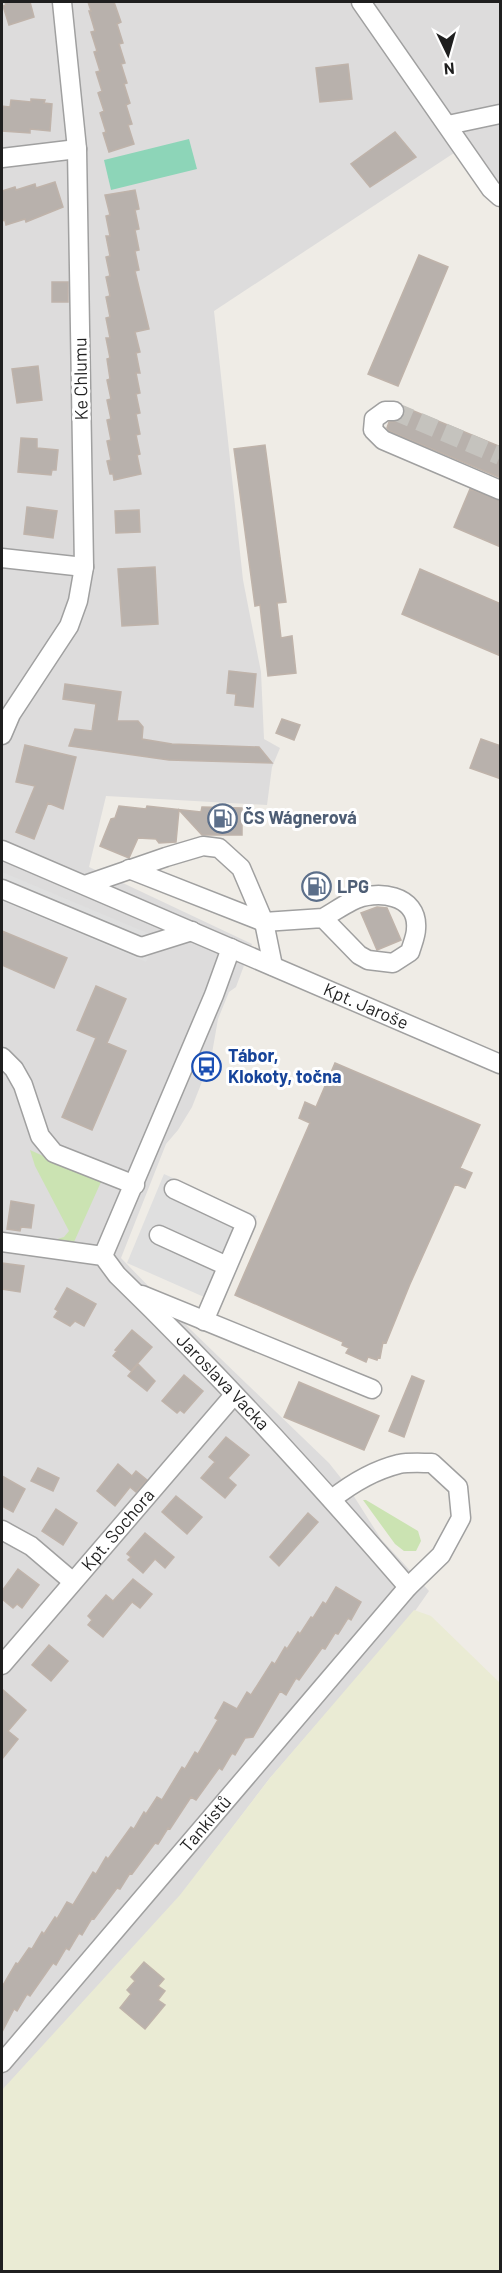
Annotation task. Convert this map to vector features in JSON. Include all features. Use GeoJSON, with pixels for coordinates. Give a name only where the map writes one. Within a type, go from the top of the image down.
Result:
{"type":"FeatureCollection","features":[{"type":"Feature","properties":{"kind":"street","name":"Ke Chlumu"},"geometry":{"type":"LineString","coordinates":[[2,735],[11,714],[69,626],[78,601],[84,567],[77,149],[62,2]]}},
{"type":"Feature","properties":{"kind":"street"},"geometry":{"type":"LineString","coordinates":[[361,2],[491,189],[501,197]]}},
{"type":"Feature","properties":{"kind":"street"},"geometry":{"type":"LineString","coordinates":[[448,125],[501,114]]}},
{"type":"Feature","properties":{"kind":"street"},"geometry":{"type":"LineString","coordinates":[[2,158],[77,149]]}},
{"type":"Feature","properties":{"kind":"street"},"geometry":{"type":"LineString","coordinates":[[394,411],[385,411],[374,419],[373,430],[383,440],[501,490]]}},
{"type":"Feature","properties":{"kind":"street"},"geometry":{"type":"LineString","coordinates":[[2,558],[84,567]]}},
{"type":"Feature","properties":{"kind":"street"},"geometry":{"type":"LineString","coordinates":[[85,885],[203,846],[219,848],[241,868],[264,922],[273,966]]}},
{"type":"Feature","properties":{"kind":"street","name":"Kpt. Jaroše"},"geometry":{"type":"LineString","coordinates":[[2,850],[501,1064]]}},
{"type":"Feature","properties":{"kind":"street"},"geometry":{"type":"LineString","coordinates":[[129,869],[264,922],[323,918],[352,901],[368,895],[391,895],[405,903],[414,913],[416,928],[410,952],[393,963],[368,960],[359,955],[323,918]]}},
{"type":"Feature","properties":{"kind":"street"},"geometry":{"type":"LineString","coordinates":[[2,889],[141,947],[192,931]]}},
{"type":"Feature","properties":{"kind":"street"},"geometry":{"type":"LineString","coordinates":[[2,1242],[103,1256],[214,995],[231,948]]}},
{"type":"Feature","properties":{"kind":"street"},"geometry":{"type":"LineString","coordinates":[[2,1057],[14,1068],[23,1085],[40,1136],[54,1154],[135,1185]]}},
{"type":"Feature","properties":{"kind":"street"},"geometry":{"type":"LineString","coordinates":[[174,1190],[246,1223],[204,1321]]}},
{"type":"Feature","properties":{"kind":"street"},"geometry":{"type":"LineString","coordinates":[[159,1235],[227,1266]]}},
{"type":"Feature","properties":{"kind":"street","name":"Jaroslava Vacka"},"geometry":{"type":"LineString","coordinates":[[103,1256],[117,1275],[332,1499],[408,1587]]}},
{"type":"Feature","properties":{"kind":"street"},"geometry":{"type":"LineString","coordinates":[[135,1292],[372,1389]]}},
{"type":"Feature","properties":{"kind":"street","name":"Kpt. Sochora"},"geometry":{"type":"LineString","coordinates":[[2,1665],[234,1395]]}},
{"type":"Feature","properties":{"kind":"street","name":"Tankistů"},"geometry":{"type":"LineString","coordinates":[[2,2063],[408,1587],[441,1555],[461,1518],[458,1487],[432,1463],[400,1464],[370,1475],[332,1499]]}},
{"type":"Feature","properties":{"kind":"street"},"geometry":{"type":"LineString","coordinates":[[2,1530],[31,1546],[72,1581]]}},
{"type":"Feature","properties":{"kind":"shaded area"},"geometry":{"type":"Polygon","coordinates":[[[2,2],[500,2],[500,186],[454,153],[214,311],[243,580],[261,672],[264,739],[280,748],[272,767],[267,805],[106,796],[89,867],[252,944],[236,987],[229,992],[218,1019],[211,1059],[192,1107],[166,1144],[121,1258],[191,1330],[329,1463],[348,1487],[381,1539],[429,1591],[415,1611],[270,1778],[181,1895],[2,2095],[2,2]]]}},
{"type":"Feature","properties":{"kind":"shaded area"},"geometry":{"type":"Polygon","coordinates":[[[2,872],[157,937],[146,962],[2,901],[2,872]]]}},
{"type":"Feature","properties":{"kind":"shaded area"},"geometry":{"type":"Polygon","coordinates":[[[164,1174],[257,1216],[220,1304],[127,1263],[164,1174]]]}},
{"type":"Feature","properties":{"kind":"green space"},"geometry":{"type":"Polygon","coordinates":[[[189,139],[197,169],[111,190],[104,160],[189,139]]]}},
{"type":"Feature","properties":{"kind":"green space"},"geometry":{"type":"Polygon","coordinates":[[[30,1150],[101,1182],[74,1242],[61,1244],[48,1242],[64,1237],[69,1231],[35,1166],[30,1150]]]}},
{"type":"Feature","properties":{"kind":"green space"},"geometry":{"type":"Polygon","coordinates":[[[363,1500],[418,1531],[421,1541],[416,1551],[404,1551],[395,1544],[363,1500]]]}},
{"type":"Feature","properties":{"kind":"green space"},"geometry":{"type":"Polygon","coordinates":[[[414,1610],[431,1616],[500,1683],[500,2271],[2,2272],[2,2090],[180,1895],[270,1778],[414,1610]]]}},
{"type":"Feature","properties":{"kind":"building"},"geometry":{"type":"Polygon","coordinates":[[[5,2],[30,2],[34,17],[9,25],[3,6],[6,5],[5,2]]]}},
{"type":"Feature","properties":{"kind":"building"},"geometry":{"type":"Polygon","coordinates":[[[88,2],[114,2],[121,22],[117,24],[123,43],[119,44],[125,63],[121,64],[130,103],[126,105],[132,124],[128,125],[134,144],[109,152],[100,113],[104,111],[98,93],[102,91],[96,72],[100,71],[94,52],[97,51],[91,32],[95,31],[88,2]]]}},
{"type":"Feature","properties":{"kind":"building"},"geometry":{"type":"Polygon","coordinates":[[[348,64],[352,99],[320,102],[316,68],[348,64]]]}},
{"type":"Feature","properties":{"kind":"building"},"geometry":{"type":"Polygon","coordinates":[[[31,99],[45,100],[44,103],[52,104],[50,131],[30,129],[30,133],[2,131],[2,106],[10,107],[11,100],[31,102],[31,99]]]}},
{"type":"Feature","properties":{"kind":"building"},"geometry":{"type":"Polygon","coordinates":[[[395,132],[416,157],[370,187],[351,164],[395,132]]]}},
{"type":"Feature","properties":{"kind":"building"},"geometry":{"type":"Polygon","coordinates":[[[55,182],[63,207],[26,222],[25,219],[6,225],[5,220],[2,221],[2,191],[15,187],[16,190],[35,184],[36,188],[55,182]]]}},
{"type":"Feature","properties":{"kind":"building"},"geometry":{"type":"Polygon","coordinates":[[[135,190],[139,209],[135,210],[139,229],[135,230],[139,250],[135,251],[139,270],[135,271],[149,329],[135,332],[140,352],[136,353],[140,373],[136,373],[140,393],[136,394],[140,413],[136,414],[140,434],[136,435],[141,474],[114,480],[107,461],[111,460],[107,441],[111,440],[107,420],[111,419],[107,400],[111,399],[107,380],[110,379],[107,359],[110,358],[106,338],[110,338],[106,318],[110,317],[106,297],[110,296],[106,277],[110,276],[106,257],[110,256],[106,236],[110,236],[106,216],[110,215],[105,195],[135,190]]]}},
{"type":"Feature","properties":{"kind":"building"},"geometry":{"type":"Polygon","coordinates":[[[419,255],[448,267],[398,386],[368,374],[419,255]]]}},
{"type":"Feature","properties":{"kind":"building"},"geometry":{"type":"Polygon","coordinates":[[[52,282],[68,282],[68,302],[52,302],[52,282]]]}},
{"type":"Feature","properties":{"kind":"building"},"geometry":{"type":"Polygon","coordinates":[[[38,366],[42,400],[17,403],[12,369],[38,366]]]}},
{"type":"Feature","properties":{"kind":"building"},"geometry":{"type":"Polygon","coordinates":[[[404,407],[501,447],[501,478],[389,431],[387,428],[389,422],[399,421],[403,417],[404,407]]]}},
{"type":"Feature","properties":{"kind":"building"},"geometry":{"type":"Polygon","coordinates":[[[21,438],[37,439],[37,448],[58,450],[56,470],[52,470],[51,475],[18,472],[21,438]]]}},
{"type":"Feature","properties":{"kind":"building"},"geometry":{"type":"Polygon","coordinates":[[[265,445],[286,602],[277,603],[281,638],[292,636],[296,673],[268,676],[260,605],[255,606],[234,449],[265,445]]]}},
{"type":"Feature","properties":{"kind":"building"},"geometry":{"type":"Polygon","coordinates":[[[470,489],[501,501],[501,547],[454,527],[470,489]]]}},
{"type":"Feature","properties":{"kind":"building"},"geometry":{"type":"Polygon","coordinates":[[[27,507],[57,511],[53,538],[24,534],[27,507]]]}},
{"type":"Feature","properties":{"kind":"building"},"geometry":{"type":"Polygon","coordinates":[[[139,510],[140,532],[116,533],[115,511],[139,510]]]}},
{"type":"Feature","properties":{"kind":"building"},"geometry":{"type":"Polygon","coordinates":[[[155,567],[158,624],[122,626],[118,569],[155,567]]]}},
{"type":"Feature","properties":{"kind":"building"},"geometry":{"type":"Polygon","coordinates":[[[420,569],[501,604],[501,656],[402,614],[420,569]]]}},
{"type":"Feature","properties":{"kind":"building"},"geometry":{"type":"Polygon","coordinates":[[[229,671],[256,674],[253,707],[235,705],[236,694],[227,693],[229,671]]]}},
{"type":"Feature","properties":{"kind":"building"},"geometry":{"type":"Polygon","coordinates":[[[65,684],[121,692],[117,721],[138,721],[143,727],[142,739],[172,744],[259,747],[272,763],[169,760],[69,746],[75,729],[92,731],[96,704],[63,699],[65,684]]]}},
{"type":"Feature","properties":{"kind":"building"},"geometry":{"type":"Polygon","coordinates":[[[282,719],[300,725],[294,740],[276,733],[282,719]]]}},
{"type":"Feature","properties":{"kind":"building"},"geometry":{"type":"Polygon","coordinates":[[[481,739],[501,746],[501,779],[470,768],[481,739]]]}},
{"type":"Feature","properties":{"kind":"building"},"geometry":{"type":"Polygon","coordinates":[[[25,745],[76,757],[63,809],[48,803],[34,839],[16,832],[35,786],[16,782],[25,745]]]}},
{"type":"Feature","properties":{"kind":"building"},"geometry":{"type":"Polygon","coordinates":[[[119,806],[146,809],[147,806],[201,812],[202,807],[242,808],[242,835],[202,835],[179,810],[176,842],[159,843],[156,839],[138,838],[129,858],[100,846],[119,806]]]}},
{"type":"Feature","properties":{"kind":"building"},"geometry":{"type":"Polygon","coordinates":[[[377,907],[387,908],[401,940],[377,950],[361,913],[377,907]]]}},
{"type":"Feature","properties":{"kind":"building"},"geometry":{"type":"Polygon","coordinates":[[[2,931],[67,958],[54,988],[2,965],[2,931]]]}},
{"type":"Feature","properties":{"kind":"building"},"geometry":{"type":"Polygon","coordinates":[[[96,986],[126,999],[107,1043],[126,1051],[92,1130],[62,1117],[96,1038],[77,1030],[96,986]]]}},
{"type":"Feature","properties":{"kind":"building"},"geometry":{"type":"Polygon","coordinates":[[[335,1063],[480,1125],[460,1168],[472,1173],[465,1188],[455,1184],[386,1343],[383,1342],[380,1358],[378,1357],[377,1360],[368,1357],[366,1362],[346,1353],[349,1348],[342,1345],[343,1342],[235,1295],[310,1123],[299,1118],[305,1102],[316,1107],[335,1063]]]}},
{"type":"Feature","properties":{"kind":"building"},"geometry":{"type":"Polygon","coordinates":[[[11,1201],[34,1205],[31,1228],[21,1227],[20,1231],[7,1229],[11,1201]]]}},
{"type":"Feature","properties":{"kind":"building"},"geometry":{"type":"Polygon","coordinates":[[[2,1263],[24,1266],[20,1292],[2,1289],[2,1263]]]}},
{"type":"Feature","properties":{"kind":"building"},"geometry":{"type":"Polygon","coordinates":[[[67,1288],[96,1304],[84,1326],[75,1321],[70,1326],[54,1317],[58,1311],[55,1309],[67,1288]]]}},
{"type":"Feature","properties":{"kind":"building"},"geometry":{"type":"Polygon","coordinates":[[[132,1330],[152,1347],[131,1371],[113,1356],[117,1351],[115,1350],[132,1330]]]}},
{"type":"Feature","properties":{"kind":"building"},"geometry":{"type":"Polygon","coordinates":[[[138,1364],[155,1381],[147,1391],[128,1376],[138,1364]]]}},
{"type":"Feature","properties":{"kind":"building"},"geometry":{"type":"Polygon","coordinates":[[[184,1375],[203,1391],[184,1413],[180,1410],[177,1413],[162,1401],[184,1375]]]}},
{"type":"Feature","properties":{"kind":"building"},"geometry":{"type":"Polygon","coordinates":[[[412,1376],[424,1381],[404,1437],[389,1431],[412,1376]]]}},
{"type":"Feature","properties":{"kind":"building"},"geometry":{"type":"Polygon","coordinates":[[[299,1382],[379,1416],[364,1450],[284,1417],[299,1382]]]}},
{"type":"Feature","properties":{"kind":"building"},"geometry":{"type":"Polygon","coordinates":[[[226,1437],[249,1455],[228,1478],[236,1485],[225,1498],[201,1478],[215,1462],[209,1457],[226,1437]]]}},
{"type":"Feature","properties":{"kind":"building"},"geometry":{"type":"Polygon","coordinates":[[[118,1464],[132,1476],[136,1471],[147,1480],[136,1492],[130,1487],[115,1506],[97,1491],[118,1464]]]}},
{"type":"Feature","properties":{"kind":"building"},"geometry":{"type":"Polygon","coordinates":[[[38,1468],[59,1478],[53,1491],[31,1481],[38,1468]]]}},
{"type":"Feature","properties":{"kind":"building"},"geometry":{"type":"Polygon","coordinates":[[[2,1476],[25,1489],[13,1512],[2,1506],[2,1476]]]}},
{"type":"Feature","properties":{"kind":"building"},"geometry":{"type":"Polygon","coordinates":[[[176,1496],[202,1517],[187,1534],[162,1512],[176,1496]]]}},
{"type":"Feature","properties":{"kind":"building"},"geometry":{"type":"Polygon","coordinates":[[[56,1509],[77,1523],[63,1545],[42,1531],[56,1509]]]}},
{"type":"Feature","properties":{"kind":"building"},"geometry":{"type":"Polygon","coordinates":[[[308,1513],[318,1522],[279,1566],[270,1557],[308,1513]]]}},
{"type":"Feature","properties":{"kind":"building"},"geometry":{"type":"Polygon","coordinates":[[[145,1533],[174,1557],[165,1568],[155,1559],[143,1573],[128,1560],[131,1557],[127,1554],[145,1533]]]}},
{"type":"Feature","properties":{"kind":"building"},"geometry":{"type":"Polygon","coordinates":[[[18,1569],[39,1585],[22,1608],[17,1604],[13,1608],[2,1599],[2,1591],[18,1569]]]}},
{"type":"Feature","properties":{"kind":"building"},"geometry":{"type":"Polygon","coordinates":[[[133,1579],[152,1594],[140,1608],[132,1602],[103,1637],[88,1625],[92,1620],[88,1616],[106,1595],[113,1601],[133,1579]]]}},
{"type":"Feature","properties":{"kind":"building"},"geometry":{"type":"Polygon","coordinates":[[[336,1587],[361,1602],[351,1620],[348,1618],[325,1649],[322,1648],[299,1680],[296,1678],[286,1695],[280,1691],[253,1737],[245,1738],[235,1755],[232,1753],[222,1770],[219,1768],[196,1800],[191,1797],[158,1844],[155,1843],[120,1889],[117,1888],[94,1919],[92,1918],[82,1935],[79,1933],[69,1950],[66,1948],[56,1965],[53,1963],[30,1996],[27,1994],[17,2011],[14,2009],[2,2032],[2,1987],[16,1963],[18,1964],[29,1948],[32,1949],[42,1932],[44,1934],[55,1917],[57,1919],[67,1902],[73,1905],[93,1872],[96,1874],[106,1857],[108,1859],[131,1827],[134,1829],[144,1812],[146,1814],[157,1797],[162,1800],[182,1767],[185,1769],[195,1752],[198,1754],[218,1720],[215,1718],[224,1702],[237,1709],[247,1692],[251,1695],[272,1662],[275,1664],[285,1647],[287,1649],[298,1632],[300,1634],[323,1602],[326,1604],[336,1587]]]}},
{"type":"Feature","properties":{"kind":"building"},"geometry":{"type":"Polygon","coordinates":[[[49,1645],[68,1661],[51,1681],[32,1665],[49,1645]]]}},
{"type":"Feature","properties":{"kind":"building"},"geometry":{"type":"Polygon","coordinates":[[[2,1689],[26,1710],[8,1731],[18,1739],[2,1759],[2,1689]]]}},
{"type":"Feature","properties":{"kind":"building"},"geometry":{"type":"Polygon","coordinates":[[[144,1962],[164,1979],[158,1986],[165,1991],[158,2000],[165,2005],[145,2029],[120,2008],[131,1994],[127,1990],[135,1981],[131,1977],[144,1962]]]}},
{"type":"Feature","properties":{"kind":"tunnel"},"geometry":{"type":"LineString","coordinates":[[394,411],[500,456]]}},
{"type":"Feature","properties":{"kind":"place","name":"ČS Wágnerová"},"geometry":{"type":"Point","coordinates":[222,818]}},
{"type":"Feature","properties":{"kind":"place","name":"LPG"},"geometry":{"type":"Point","coordinates":[316,887]}},
{"type":"Feature","properties":{"kind":"place","name":"Tábor, Klokoty, točna"},"geometry":{"type":"Point","coordinates":[207,1066]}}]}
